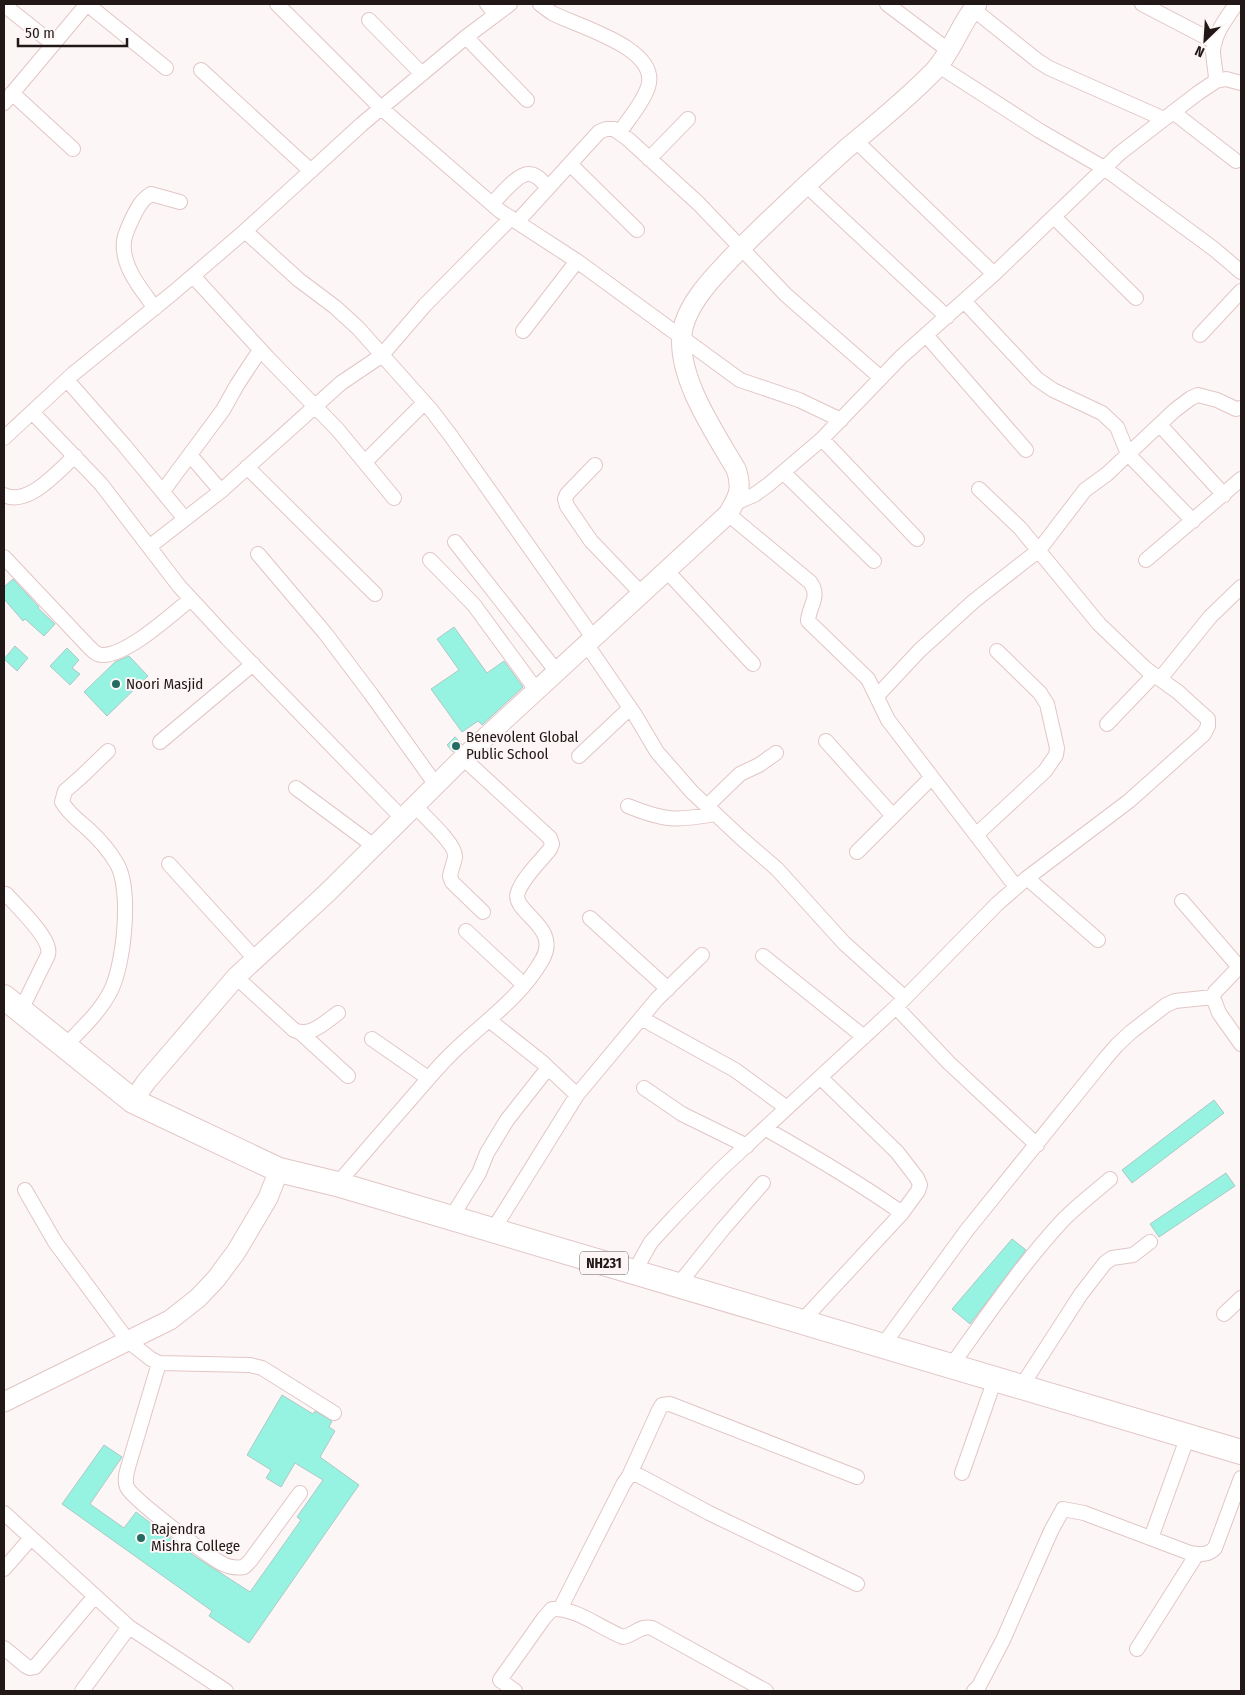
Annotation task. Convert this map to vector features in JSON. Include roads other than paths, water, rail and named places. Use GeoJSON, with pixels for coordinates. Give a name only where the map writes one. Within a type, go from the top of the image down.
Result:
{"type":"FeatureCollection","features":[{"type":"Feature","properties":{"kind":"highway","name":"NH231"},"geometry":{"type":"LineString","coordinates":[[12,1004],[133,1100],[280,1170],[337,1184],[1241,1452]]}},
{"type":"Feature","properties":{"kind":"street"},"geometry":{"type":"LineString","coordinates":[[73,149],[8,98],[87,4],[166,68]]}},
{"type":"Feature","properties":{"kind":"street"},"geometry":{"type":"LineString","coordinates":[[277,4],[381,108],[492,204],[577,261],[740,380],[799,400],[841,420]]}},
{"type":"Feature","properties":{"kind":"street"},"geometry":{"type":"LineString","coordinates":[[4,438],[66,380],[193,276],[381,108],[466,37],[491,9],[510,4]]}},
{"type":"Feature","properties":{"kind":"street"},"geometry":{"type":"LineString","coordinates":[[540,4],[552,13],[597,31],[636,55],[645,66],[648,72],[649,86],[620,132]]}},
{"type":"Feature","properties":{"kind":"street"},"geometry":{"type":"LineString","coordinates":[[887,4],[944,58],[1040,131],[1104,168],[1214,249],[1241,272]]}},
{"type":"Feature","properties":{"kind":"street"},"geometry":{"type":"LineString","coordinates":[[1142,4],[1215,42]]}},
{"type":"Feature","properties":{"kind":"street"},"geometry":{"type":"LineString","coordinates":[[1216,81],[1213,51],[1215,42],[1219,30],[1236,4]]}},
{"type":"Feature","properties":{"kind":"street"},"geometry":{"type":"LineString","coordinates":[[4,5],[53,44]]}},
{"type":"Feature","properties":{"kind":"street"},"geometry":{"type":"LineString","coordinates":[[732,509],[740,489],[740,480],[736,469],[702,411],[684,361],[682,337],[685,319],[693,304],[711,281],[741,249],[806,185],[902,101],[944,58],[975,6],[1024,51],[1049,68],[1168,116],[1236,161]]}},
{"type":"Feature","properties":{"kind":"street"},"geometry":{"type":"LineString","coordinates":[[369,20],[422,74]]}},
{"type":"Feature","properties":{"kind":"street"},"geometry":{"type":"LineString","coordinates":[[466,37],[527,100]]}},
{"type":"Feature","properties":{"kind":"street"},"geometry":{"type":"LineString","coordinates":[[201,70],[311,171]]}},
{"type":"Feature","properties":{"kind":"street"},"geometry":{"type":"LineString","coordinates":[[133,1100],[146,1082],[236,977],[256,960],[463,758],[732,509],[784,473],[822,439],[901,357],[1055,218],[1120,153],[1216,81],[1226,79],[1241,83]]}},
{"type":"Feature","properties":{"kind":"street"},"geometry":{"type":"LineString","coordinates":[[649,159],[688,119]]}},
{"type":"Feature","properties":{"kind":"street"},"geometry":{"type":"LineString","coordinates":[[149,547],[221,491],[341,383],[381,356],[425,304],[548,188],[599,132],[606,129],[614,129],[620,132],[699,204],[786,295],[881,378]]}},
{"type":"Feature","properties":{"kind":"street"},"geometry":{"type":"LineString","coordinates":[[856,141],[994,274]]}},
{"type":"Feature","properties":{"kind":"street"},"geometry":{"type":"LineString","coordinates":[[570,164],[637,230]]}},
{"type":"Feature","properties":{"kind":"street"},"geometry":{"type":"LineString","coordinates":[[492,204],[523,175],[535,176],[548,188]]}},
{"type":"Feature","properties":{"kind":"street"},"geometry":{"type":"LineString","coordinates":[[806,185],[947,317]]}},
{"type":"Feature","properties":{"kind":"street"},"geometry":{"type":"LineString","coordinates":[[155,308],[133,278],[126,258],[124,242],[137,208],[146,197],[151,194],[180,202]]}},
{"type":"Feature","properties":{"kind":"street"},"geometry":{"type":"LineString","coordinates":[[1055,218],[1136,298]]}},
{"type":"Feature","properties":{"kind":"street"},"geometry":{"type":"LineString","coordinates":[[245,231],[299,280],[346,317],[424,403],[451,436],[590,642],[657,752],[692,792],[777,869],[900,1003],[949,1063],[1037,1145]]}},
{"type":"Feature","properties":{"kind":"street"},"geometry":{"type":"LineString","coordinates":[[523,331],[577,261]]}},
{"type":"Feature","properties":{"kind":"street"},"geometry":{"type":"LineString","coordinates":[[193,276],[260,350],[338,430],[394,498]]}},
{"type":"Feature","properties":{"kind":"street"},"geometry":{"type":"LineString","coordinates":[[1200,335],[1241,291]]}},
{"type":"Feature","properties":{"kind":"street"},"geometry":{"type":"LineString","coordinates":[[964,301],[1037,379],[1054,390],[1109,418],[1117,427],[1128,454],[1193,521]]}},
{"type":"Feature","properties":{"kind":"street"},"geometry":{"type":"LineString","coordinates":[[926,336],[1026,450]]}},
{"type":"Feature","properties":{"kind":"street"},"geometry":{"type":"LineString","coordinates":[[163,491],[223,410],[239,381],[260,350]]}},
{"type":"Feature","properties":{"kind":"street"},"geometry":{"type":"LineString","coordinates":[[66,380],[124,445],[185,519]]}},
{"type":"Feature","properties":{"kind":"street"},"geometry":{"type":"LineString","coordinates":[[877,696],[919,651],[974,601],[1039,550],[1085,490],[1106,474],[1191,398],[1198,395],[1211,398],[1236,409],[1241,408]]}},
{"type":"Feature","properties":{"kind":"street"},"geometry":{"type":"LineString","coordinates":[[365,462],[424,403]]}},
{"type":"Feature","properties":{"kind":"street"},"geometry":{"type":"LineString","coordinates":[[32,412],[101,484],[191,599],[253,664],[408,812],[448,841],[456,856],[450,876],[452,882],[483,912]]}},
{"type":"Feature","properties":{"kind":"street"},"geometry":{"type":"LineString","coordinates":[[1160,425],[1224,495]]}},
{"type":"Feature","properties":{"kind":"street"},"geometry":{"type":"LineString","coordinates":[[822,439],[917,539]]}},
{"type":"Feature","properties":{"kind":"street"},"geometry":{"type":"LineString","coordinates":[[190,455],[221,491]]}},
{"type":"Feature","properties":{"kind":"street"},"geometry":{"type":"LineString","coordinates":[[4,495],[9,498],[26,496],[42,486],[75,456]]}},
{"type":"Feature","properties":{"kind":"street"},"geometry":{"type":"LineString","coordinates":[[595,465],[567,494],[567,506],[591,541],[641,593]]}},
{"type":"Feature","properties":{"kind":"street"},"geometry":{"type":"LineString","coordinates":[[247,467],[375,594]]}},
{"type":"Feature","properties":{"kind":"street"},"geometry":{"type":"LineString","coordinates":[[784,473],[874,561]]}},
{"type":"Feature","properties":{"kind":"street"},"geometry":{"type":"LineString","coordinates":[[1146,560],[1241,480]]}},
{"type":"Feature","properties":{"kind":"street"},"geometry":{"type":"LineString","coordinates":[[634,1272],[650,1242],[722,1169],[900,1003],[1022,882],[1128,801],[1204,734],[1208,726],[1208,720],[1178,692],[1140,664],[1100,624],[1015,523],[979,489]]}},
{"type":"Feature","properties":{"kind":"street"},"geometry":{"type":"LineString","coordinates":[[732,509],[810,582],[816,594],[810,608],[808,621],[868,679],[888,720],[976,835],[1022,882],[1098,940]]}},
{"type":"Feature","properties":{"kind":"street"},"geometry":{"type":"LineString","coordinates":[[455,542],[557,672]]}},
{"type":"Feature","properties":{"kind":"street"},"geometry":{"type":"LineString","coordinates":[[258,554],[331,640],[372,694],[436,785]]}},
{"type":"Feature","properties":{"kind":"street"},"geometry":{"type":"LineString","coordinates":[[4,557],[96,654],[103,655],[138,641],[191,599]]}},
{"type":"Feature","properties":{"kind":"street"},"geometry":{"type":"LineString","coordinates":[[430,560],[474,605],[537,691]]}},
{"type":"Feature","properties":{"kind":"street"},"geometry":{"type":"LineString","coordinates":[[666,570],[753,664]]}},
{"type":"Feature","properties":{"kind":"street"},"geometry":{"type":"LineString","coordinates":[[1107,724],[1157,677],[1210,617],[1241,588]]}},
{"type":"Feature","properties":{"kind":"street"},"geometry":{"type":"LineString","coordinates":[[976,835],[1045,771],[1056,755],[1057,748],[1047,704],[1040,693],[997,651]]}},
{"type":"Feature","properties":{"kind":"street"},"geometry":{"type":"LineString","coordinates":[[160,742],[253,664]]}},
{"type":"Feature","properties":{"kind":"street"},"geometry":{"type":"LineString","coordinates":[[579,756],[630,708]]}},
{"type":"Feature","properties":{"kind":"street"},"geometry":{"type":"LineString","coordinates":[[826,741],[893,816]]}},
{"type":"Feature","properties":{"kind":"street"},"geometry":{"type":"LineString","coordinates":[[65,1046],[97,1012],[110,993],[118,972],[124,930],[121,873],[117,863],[105,847],[65,808],[62,802],[65,791],[108,751]]}},
{"type":"Feature","properties":{"kind":"street"},"geometry":{"type":"LineString","coordinates":[[628,806],[648,814],[677,820],[711,810],[740,774],[759,765],[776,753]]}},
{"type":"Feature","properties":{"kind":"street"},"geometry":{"type":"LineString","coordinates":[[337,1184],[428,1078],[451,1054],[489,1020],[523,984],[543,959],[547,943],[540,926],[518,903],[516,898],[525,880],[550,849],[552,844],[550,838],[463,758]]}},
{"type":"Feature","properties":{"kind":"street"},"geometry":{"type":"LineString","coordinates":[[857,852],[932,778]]}},
{"type":"Feature","properties":{"kind":"street"},"geometry":{"type":"LineString","coordinates":[[296,788],[374,846]]}},
{"type":"Feature","properties":{"kind":"street"},"geometry":{"type":"LineString","coordinates":[[169,864],[256,960]]}},
{"type":"Feature","properties":{"kind":"street"},"geometry":{"type":"LineString","coordinates":[[6,894],[36,927],[46,942],[48,949],[48,957],[12,1004]]}},
{"type":"Feature","properties":{"kind":"street"},"geometry":{"type":"LineString","coordinates":[[1182,901],[1240,966],[1215,992],[1213,998],[1219,1013],[1241,1044]]}},
{"type":"Feature","properties":{"kind":"street"},"geometry":{"type":"LineString","coordinates":[[590,918],[668,989]]}},
{"type":"Feature","properties":{"kind":"street"},"geometry":{"type":"LineString","coordinates":[[466,931],[523,984]]}},
{"type":"Feature","properties":{"kind":"street"},"geometry":{"type":"LineString","coordinates":[[493,1230],[576,1095],[641,1018],[702,955]]}},
{"type":"Feature","properties":{"kind":"street"},"geometry":{"type":"LineString","coordinates":[[763,956],[864,1037]]}},
{"type":"Feature","properties":{"kind":"street"},"geometry":{"type":"LineString","coordinates":[[236,977],[348,1076]]}},
{"type":"Feature","properties":{"kind":"street"},"geometry":{"type":"LineString","coordinates":[[883,1346],[967,1230],[1117,1044],[1166,1005],[1175,1001],[1213,998]]}},
{"type":"Feature","properties":{"kind":"street"},"geometry":{"type":"LineString","coordinates":[[300,1033],[313,1030],[338,1013]]}},
{"type":"Feature","properties":{"kind":"street"},"geometry":{"type":"LineString","coordinates":[[641,1018],[735,1070],[787,1108]]}},
{"type":"Feature","properties":{"kind":"street"},"geometry":{"type":"LineString","coordinates":[[489,1020],[548,1068],[576,1095]]}},
{"type":"Feature","properties":{"kind":"street"},"geometry":{"type":"LineString","coordinates":[[372,1039],[428,1078]]}},
{"type":"Feature","properties":{"kind":"street"},"geometry":{"type":"LineString","coordinates":[[451,1218],[479,1173],[487,1153],[507,1120],[548,1068]]}},
{"type":"Feature","properties":{"kind":"street"},"geometry":{"type":"LineString","coordinates":[[802,1321],[902,1213],[918,1191],[920,1185],[917,1178],[897,1152],[820,1078]]}},
{"type":"Feature","properties":{"kind":"street"},"geometry":{"type":"LineString","coordinates":[[644,1088],[682,1114],[746,1146]]}},
{"type":"Feature","properties":{"kind":"street"},"geometry":{"type":"LineString","coordinates":[[766,1129],[824,1162],[902,1213]]}},
{"type":"Feature","properties":{"kind":"street"},"geometry":{"type":"LineString","coordinates":[[4,1402],[170,1320],[198,1298],[216,1279],[241,1244],[268,1198],[280,1170]]}},
{"type":"Feature","properties":{"kind":"street"},"geometry":{"type":"LineString","coordinates":[[951,1366],[1050,1234],[1110,1178]]}},
{"type":"Feature","properties":{"kind":"street"},"geometry":{"type":"LineString","coordinates":[[678,1285],[763,1183]]}},
{"type":"Feature","properties":{"kind":"street"},"geometry":{"type":"LineString","coordinates":[[25,1190],[55,1242],[128,1341],[151,1359],[159,1363],[250,1365],[262,1368],[334,1412]]}},
{"type":"Feature","properties":{"kind":"street"},"geometry":{"type":"LineString","coordinates":[[1021,1386],[1081,1294],[1105,1263],[1112,1258],[1133,1256],[1150,1242]]}},
{"type":"Feature","properties":{"kind":"street"},"geometry":{"type":"LineString","coordinates":[[1224,1314],[1241,1298]]}},
{"type":"Feature","properties":{"kind":"street"},"geometry":{"type":"LineString","coordinates":[[159,1363],[125,1481],[131,1494],[222,1564],[237,1568],[244,1567],[250,1561],[300,1493]]}},
{"type":"Feature","properties":{"kind":"street"},"geometry":{"type":"LineString","coordinates":[[962,1473],[995,1379]]}},
{"type":"Feature","properties":{"kind":"street"},"geometry":{"type":"LineString","coordinates":[[560,1609],[629,1476],[662,1405],[670,1404],[857,1477]]}},
{"type":"Feature","properties":{"kind":"street"},"geometry":{"type":"LineString","coordinates":[[1151,1538],[1188,1436]]}},
{"type":"Feature","properties":{"kind":"street"},"geometry":{"type":"LineString","coordinates":[[629,1476],[636,1474],[642,1476],[709,1513],[857,1584]]}},
{"type":"Feature","properties":{"kind":"street"},"geometry":{"type":"LineString","coordinates":[[974,1691],[979,1686],[1003,1640],[1063,1509],[1084,1513],[1197,1554],[1210,1553],[1214,1548],[1241,1478]]}},
{"type":"Feature","properties":{"kind":"street"},"geometry":{"type":"LineString","coordinates":[[4,1513],[129,1627],[226,1691]]}},
{"type":"Feature","properties":{"kind":"street"},"geometry":{"type":"LineString","coordinates":[[4,1568],[31,1538]]}},
{"type":"Feature","properties":{"kind":"street"},"geometry":{"type":"LineString","coordinates":[[1137,1649],[1197,1554]]}},
{"type":"Feature","properties":{"kind":"street"},"geometry":{"type":"LineString","coordinates":[[4,1648],[26,1666],[30,1668],[35,1667],[96,1596]]}},
{"type":"Feature","properties":{"kind":"street"},"geometry":{"type":"LineString","coordinates":[[515,1691],[496,1686],[544,1618],[552,1609],[560,1609],[570,1611],[623,1637],[647,1626],[766,1691]]}},
{"type":"Feature","properties":{"kind":"street"},"geometry":{"type":"LineString","coordinates":[[82,1691],[129,1627]]}},
{"type":"Feature","properties":{"kind":"place","name":"Noori Masjid"},"geometry":{"type":"Point","coordinates":[116,684]}},
{"type":"Feature","properties":{"kind":"place","name":"Benevolent Global Public School"},"geometry":{"type":"Point","coordinates":[456,746]}},
{"type":"Feature","properties":{"kind":"place","name":"Rajendra Mishra College"},"geometry":{"type":"Point","coordinates":[141,1538]}}]}
